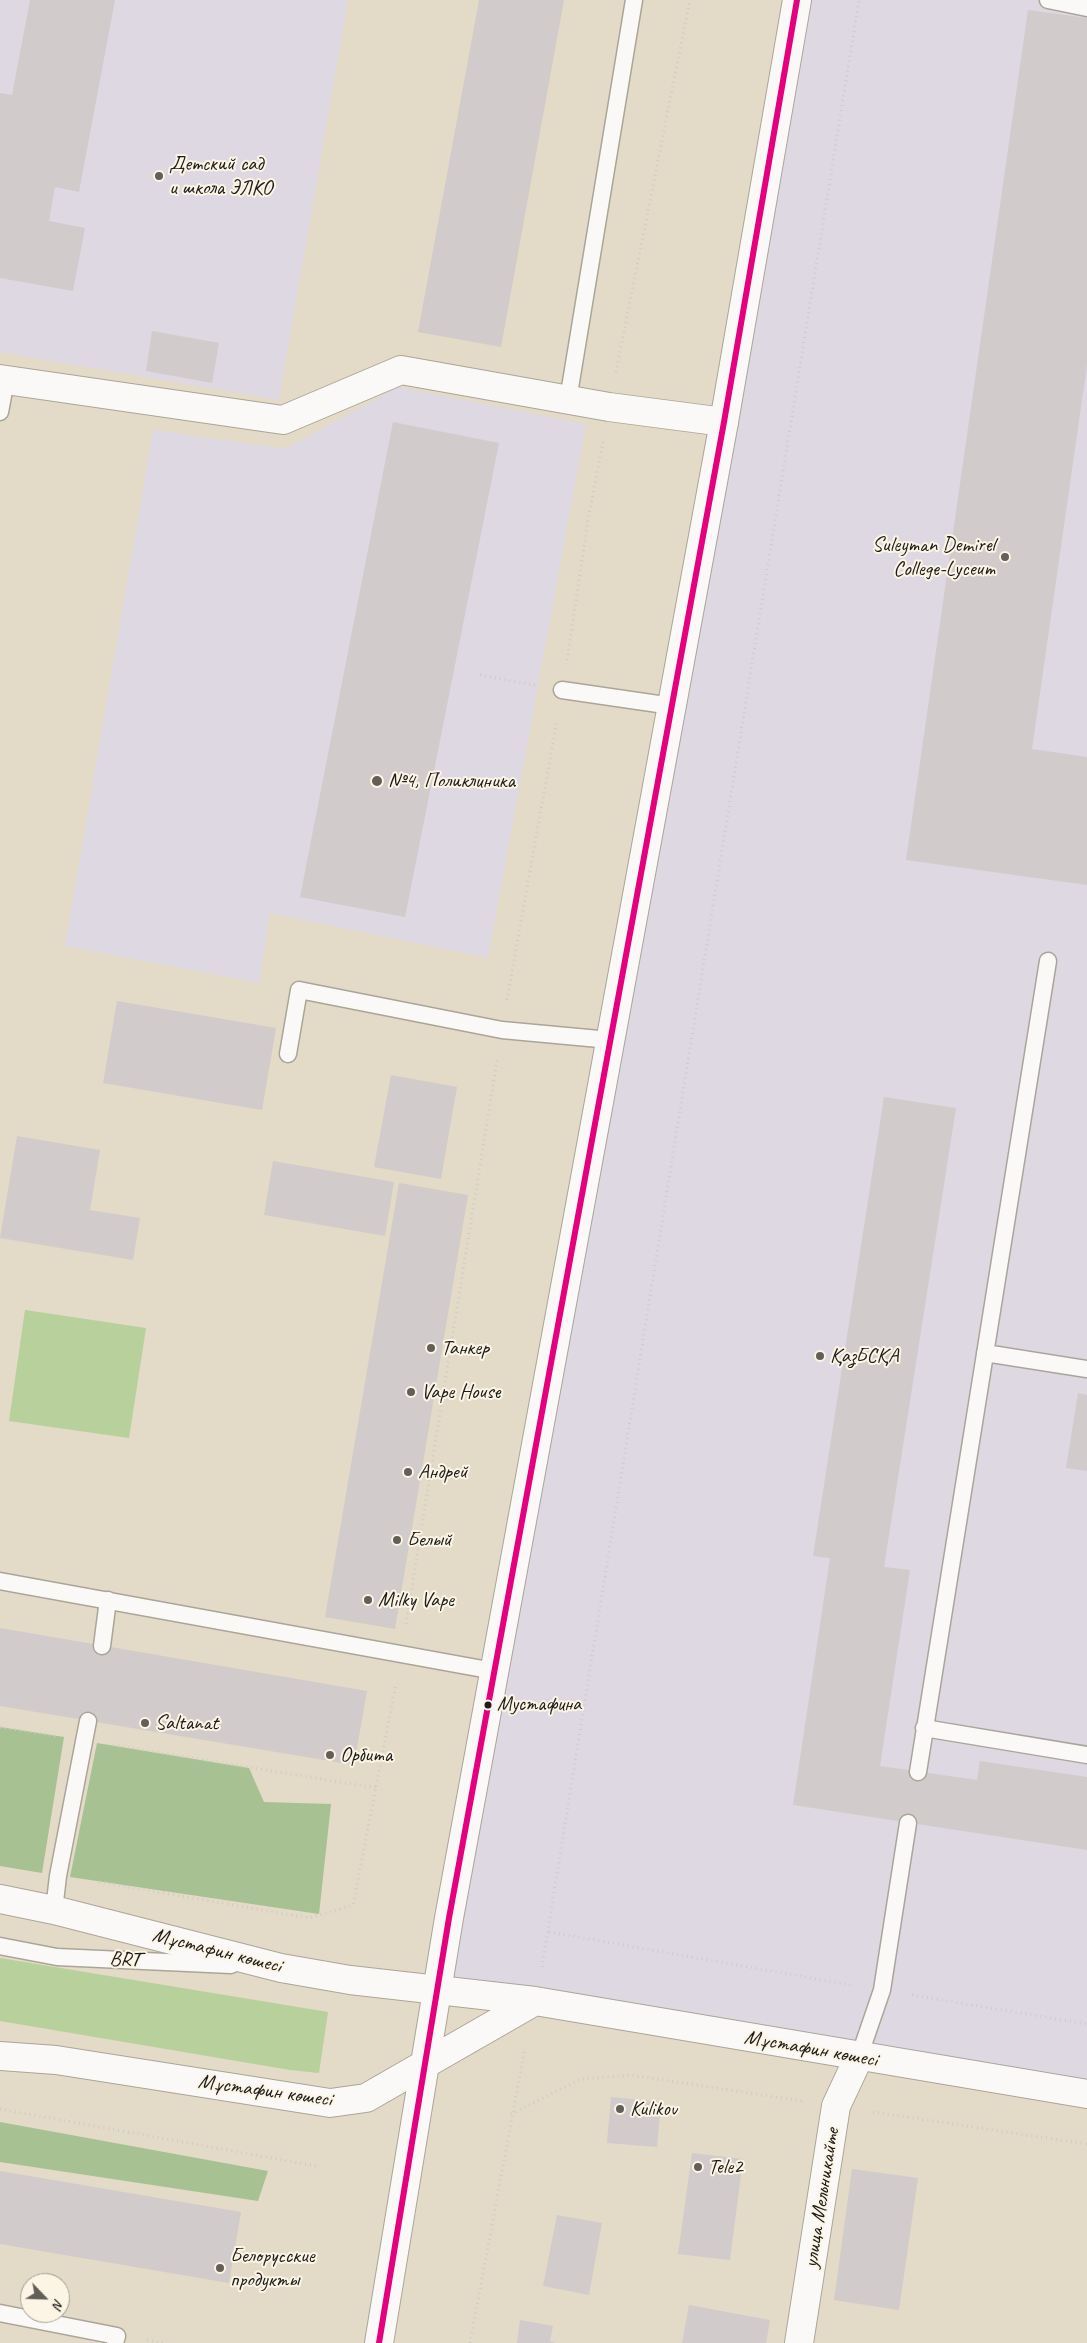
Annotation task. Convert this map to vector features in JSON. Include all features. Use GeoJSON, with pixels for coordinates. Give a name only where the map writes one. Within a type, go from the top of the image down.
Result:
{"type":"FeatureCollection","features":[{"type":"Feature","properties":{"kind":"street"},"geometry":{"type":"LineString","coordinates":[[379,2343],[422,2068],[724,422],[797,0]]}},
{"type":"Feature","properties":{"kind":"street"},"geometry":{"type":"LineString","coordinates":[[3,379],[283,420],[401,370],[609,407],[724,422]]}},
{"type":"Feature","properties":{"kind":"street","name":"Мұcтафин көшесі"},"geometry":{"type":"LineString","coordinates":[[0,1899],[54,1910],[280,1968],[350,1980],[436,1990]]}},
{"type":"Feature","properties":{"kind":"street","name":"Мұстафин көшесі"},"geometry":{"type":"LineString","coordinates":[[436,1990],[535,2001],[1087,2094]]}},
{"type":"Feature","properties":{"kind":"street","name":"Мұстафин көшесі"},"geometry":{"type":"LineString","coordinates":[[0,2056],[56,2060],[330,2103],[366,2098],[422,2068],[535,2001]]}},
{"type":"Feature","properties":{"kind":"street","name":"улица Мельникайте"},"geometry":{"type":"LineString","coordinates":[[799,2343],[836,2106],[859,2057]]}},
{"type":"Feature","properties":{"kind":"lane"},"geometry":{"type":"LineString","coordinates":[[568,400],[634,0]]}},
{"type":"Feature","properties":{"kind":"lane"},"geometry":{"type":"LineString","coordinates":[[1048,0],[1087,8]]}},
{"type":"Feature","properties":{"kind":"lane"},"geometry":{"type":"LineString","coordinates":[[0,412],[3,379]]}},
{"type":"Feature","properties":{"kind":"lane"},"geometry":{"type":"LineString","coordinates":[[562,690],[672,706]]}},
{"type":"Feature","properties":{"kind":"lane"},"geometry":{"type":"LineString","coordinates":[[918,1772],[1048,961]]}},
{"type":"Feature","properties":{"kind":"lane"},"geometry":{"type":"LineString","coordinates":[[288,1054],[298,990],[502,1030],[610,1040]]}},
{"type":"Feature","properties":{"kind":"lane"},"geometry":{"type":"LineString","coordinates":[[985,1354],[1087,1369]]}},
{"type":"Feature","properties":{"kind":"lane"},"geometry":{"type":"LineString","coordinates":[[0,1581],[494,1671]]}},
{"type":"Feature","properties":{"kind":"lane"},"geometry":{"type":"LineString","coordinates":[[102,1646],[108,1600]]}},
{"type":"Feature","properties":{"kind":"lane"},"geometry":{"type":"LineString","coordinates":[[54,1910],[58,1876],[88,1721]]}},
{"type":"Feature","properties":{"kind":"lane"},"geometry":{"type":"LineString","coordinates":[[924,1728],[1087,1755]]}},
{"type":"Feature","properties":{"kind":"lane"},"geometry":{"type":"LineString","coordinates":[[859,2057],[882,1990],[908,1823]]}},
{"type":"Feature","properties":{"kind":"lane","name":"BRT"},"geometry":{"type":"LineString","coordinates":[[0,1946],[57,1957],[280,1968]]}},
{"type":"Feature","properties":{"kind":"lane"},"geometry":{"type":"LineString","coordinates":[[0,2047],[56,2060]]}},
{"type":"Feature","properties":{"kind":"lane"},"geometry":{"type":"LineString","coordinates":[[0,2313],[117,2336],[116,2343]]}},
{"type":"Feature","properties":{"kind":"path"},"geometry":{"type":"LineString","coordinates":[[58,1876],[309,1918],[353,1905],[377,1788],[401,1653],[502,1030],[562,690],[589,514],[690,0]]}},
{"type":"Feature","properties":{"kind":"path"},"geometry":{"type":"LineString","coordinates":[[859,0],[549,1932],[1087,2024]]}},
{"type":"Feature","properties":{"kind":"path"},"geometry":{"type":"LineString","coordinates":[[480,675],[562,690]]}},
{"type":"Feature","properties":{"kind":"path"},"geometry":{"type":"LineString","coordinates":[[0,1727],[377,1788]]}},
{"type":"Feature","properties":{"kind":"path"},"geometry":{"type":"LineString","coordinates":[[470,2343],[510,2114],[581,2079],[631,2075],[1087,2144]]}},
{"type":"Feature","properties":{"kind":"path"},"geometry":{"type":"LineString","coordinates":[[0,2109],[316,2166]]}},
{"type":"Feature","properties":{"kind":"shaded area","name":"Детский сад и школа ЭЛКО"},"geometry":{"type":"Polygon","coordinates":[[[0,0],[348,0],[279,400],[0,352],[0,0]]]}},
{"type":"Feature","properties":{"kind":"shaded area","name":"ҚазБСҚА"},"geometry":{"type":"Polygon","coordinates":[[[797,0],[1087,0],[1087,2094],[436,1990],[797,0]]]}},
{"type":"Feature","properties":{"kind":"shaded area"},"geometry":{"type":"Polygon","coordinates":[[[398,387],[586,424],[488,958],[270,913],[259,983],[65,946],[153,430],[285,449],[398,387]]]}},
{"type":"Feature","properties":{"kind":"green space"},"geometry":{"type":"Polygon","coordinates":[[[25,1310],[146,1328],[129,1438],[9,1421],[25,1310]]]}},
{"type":"Feature","properties":{"kind":"green space"},"geometry":{"type":"Polygon","coordinates":[[[0,1727],[64,1737],[42,1873],[0,1866],[0,1727]]]}},
{"type":"Feature","properties":{"kind":"green space"},"geometry":{"type":"Polygon","coordinates":[[[97,1743],[249,1768],[264,1802],[331,1804],[319,1914],[70,1877],[97,1743]]]}},
{"type":"Feature","properties":{"kind":"green space"},"geometry":{"type":"Polygon","coordinates":[[[0,1958],[328,2012],[319,2073],[290,2070],[0,2021],[0,1958]]]}},
{"type":"Feature","properties":{"kind":"green space"},"geometry":{"type":"Polygon","coordinates":[[[0,2122],[268,2171],[258,2201],[0,2162],[0,2122]]]}},
{"type":"Feature","properties":{"kind":"building"},"geometry":{"type":"Polygon","coordinates":[[[30,0],[115,0],[79,192],[55,187],[49,221],[85,228],[73,291],[0,278],[0,93],[12,95],[30,0]]]}},
{"type":"Feature","properties":{"kind":"building"},"geometry":{"type":"Polygon","coordinates":[[[479,0],[564,0],[501,347],[418,332],[479,0]]]}},
{"type":"Feature","properties":{"kind":"building","name":"Suleyman Demirel College-Lyceum"},"geometry":{"type":"Polygon","coordinates":[[[1028,10],[1087,18],[1087,365],[1032,749],[1087,757],[1087,885],[906,860],[1028,10]]]}},
{"type":"Feature","properties":{"kind":"building"},"geometry":{"type":"Polygon","coordinates":[[[152,331],[219,343],[212,383],[146,371],[152,331]]]}},
{"type":"Feature","properties":{"kind":"building","name":"№4, Поликлиника"},"geometry":{"type":"Polygon","coordinates":[[[393,422],[499,443],[405,917],[300,897],[393,422]]]}},
{"type":"Feature","properties":{"kind":"building"},"geometry":{"type":"Polygon","coordinates":[[[117,1001],[276,1028],[262,1110],[103,1083],[117,1001]]]}},
{"type":"Feature","properties":{"kind":"building"},"geometry":{"type":"Polygon","coordinates":[[[391,1075],[457,1087],[441,1179],[374,1167],[391,1075]]]}},
{"type":"Feature","properties":{"kind":"building"},"geometry":{"type":"Polygon","coordinates":[[[884,1097],[956,1108],[884,1567],[910,1570],[880,1766],[977,1780],[980,1761],[1087,1777],[1087,1850],[793,1805],[830,1558],[813,1556],[884,1097]]]}},
{"type":"Feature","properties":{"kind":"building"},"geometry":{"type":"Polygon","coordinates":[[[17,1136],[100,1150],[90,1210],[140,1218],[133,1260],[0,1238],[17,1136]]]}},
{"type":"Feature","properties":{"kind":"building"},"geometry":{"type":"Polygon","coordinates":[[[273,1161],[394,1182],[385,1236],[264,1215],[273,1161]]]}},
{"type":"Feature","properties":{"kind":"building"},"geometry":{"type":"Polygon","coordinates":[[[399,1183],[468,1195],[395,1629],[325,1617],[399,1183]]]}},
{"type":"Feature","properties":{"kind":"building"},"geometry":{"type":"Polygon","coordinates":[[[1078,1393],[1087,1395],[1087,1471],[1066,1468],[1078,1393]]]}},
{"type":"Feature","properties":{"kind":"building"},"geometry":{"type":"Polygon","coordinates":[[[0,1628],[367,1691],[354,1765],[0,1706],[0,1628]]]}},
{"type":"Feature","properties":{"kind":"building"},"geometry":{"type":"Polygon","coordinates":[[[611,2097],[661,2102],[657,2147],[607,2143],[611,2097]]]}},
{"type":"Feature","properties":{"kind":"building"},"geometry":{"type":"Polygon","coordinates":[[[692,2153],[743,2159],[730,2260],[678,2254],[692,2153]]]}},
{"type":"Feature","properties":{"kind":"building"},"geometry":{"type":"Polygon","coordinates":[[[852,2169],[918,2178],[899,2310],[834,2300],[852,2169]]]}},
{"type":"Feature","properties":{"kind":"building"},"geometry":{"type":"Polygon","coordinates":[[[0,2171],[241,2212],[229,2283],[0,2244],[0,2171]]]}},
{"type":"Feature","properties":{"kind":"building"},"geometry":{"type":"Polygon","coordinates":[[[557,2215],[602,2223],[589,2295],[543,2286],[557,2215]]]}},
{"type":"Feature","properties":{"kind":"building"},"geometry":{"type":"Polygon","coordinates":[[[689,2305],[770,2320],[766,2343],[682,2343],[689,2305]]]}},
{"type":"Feature","properties":{"kind":"building"},"geometry":{"type":"Polygon","coordinates":[[[520,2320],[553,2326],[550,2341],[555,2343],[517,2343],[520,2320]]]}},
{"type":"Feature","properties":{"kind":"transit line"},"geometry":{"type":"LineString","coordinates":[[379,2343],[449,1918],[724,422],[797,0]]}},
{"type":"Feature","properties":{"kind":"place","name":"Детский сад и школа ЭЛКО"},"geometry":{"type":"Point","coordinates":[159,176]}},
{"type":"Feature","properties":{"kind":"place","name":"Suleyman Demirel College-Lyceum"},"geometry":{"type":"Point","coordinates":[1005,557]}},
{"type":"Feature","properties":{"kind":"place","name":"№4, Поликлиника"},"geometry":{"type":"Point","coordinates":[377,781]}},
{"type":"Feature","properties":{"kind":"place","name":"Танкер"},"geometry":{"type":"Point","coordinates":[431,1348]}},
{"type":"Feature","properties":{"kind":"place","name":"ҚазБСҚА"},"geometry":{"type":"Point","coordinates":[820,1356]}},
{"type":"Feature","properties":{"kind":"place","name":"Vape House"},"geometry":{"type":"Point","coordinates":[411,1392]}},
{"type":"Feature","properties":{"kind":"place","name":"Андрей"},"geometry":{"type":"Point","coordinates":[408,1472]}},
{"type":"Feature","properties":{"kind":"place","name":"Белый"},"geometry":{"type":"Point","coordinates":[397,1540]}},
{"type":"Feature","properties":{"kind":"place","name":"Milky Vape"},"geometry":{"type":"Point","coordinates":[368,1600]}},
{"type":"Feature","properties":{"kind":"place","name":"Мустафина"},"geometry":{"type":"Point","coordinates":[488,1705]}},
{"type":"Feature","properties":{"kind":"place","name":"Saltanat"},"geometry":{"type":"Point","coordinates":[145,1723]}},
{"type":"Feature","properties":{"kind":"place","name":"Орбита"},"geometry":{"type":"Point","coordinates":[330,1755]}},
{"type":"Feature","properties":{"kind":"place","name":"Kulikov"},"geometry":{"type":"Point","coordinates":[620,2109]}},
{"type":"Feature","properties":{"kind":"place","name":"Tele2"},"geometry":{"type":"Point","coordinates":[698,2167]}},
{"type":"Feature","properties":{"kind":"place","name":"Белорусские продукты"},"geometry":{"type":"Point","coordinates":[220,2268]}}]}
